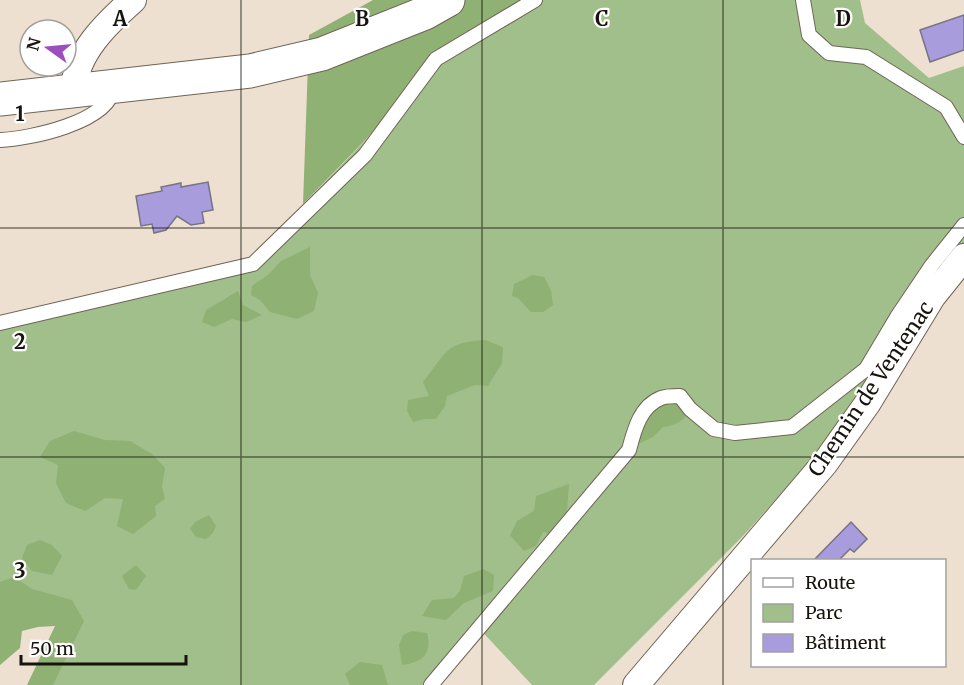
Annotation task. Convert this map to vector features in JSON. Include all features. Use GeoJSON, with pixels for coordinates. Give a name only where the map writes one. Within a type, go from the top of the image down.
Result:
{"type":"FeatureCollection","features":[{"type":"Feature","properties":{"kind":"street"},"geometry":{"type":"LineString","coordinates":[[74,91],[74,77],[83,55],[112,18],[133,0]]}},
{"type":"Feature","properties":{"kind":"street"},"geometry":{"type":"LineString","coordinates":[[382,29],[424,0]]}},
{"type":"Feature","properties":{"kind":"street"},"geometry":{"type":"LineString","coordinates":[[0,99],[250,71],[322,54],[425,13],[448,0]]}},
{"type":"Feature","properties":{"kind":"street","name":"Chemin de Ventenac"},"geometry":{"type":"LineString","coordinates":[[636,685],[825,463],[867,404],[932,297],[964,257]]}},
{"type":"Feature","properties":{"kind":"lane"},"geometry":{"type":"LineString","coordinates":[[0,323],[253,264],[365,155],[436,59],[535,0]]}},
{"type":"Feature","properties":{"kind":"lane"},"geometry":{"type":"LineString","coordinates":[[803,0],[809,35],[829,53],[866,57],[946,107],[964,136]]}},
{"type":"Feature","properties":{"kind":"lane"},"geometry":{"type":"LineString","coordinates":[[0,140],[14,140],[81,122],[105,106],[112,96],[113,86]]}},
{"type":"Feature","properties":{"kind":"lane"},"geometry":{"type":"LineString","coordinates":[[430,685],[629,450],[634,429],[647,407],[662,397],[680,396],[690,409],[714,429],[735,433],[792,427],[866,369],[932,265],[964,225]]}},
{"type":"Feature","properties":{"kind":"green space"},"geometry":{"type":"Polygon","coordinates":[[[373,0],[524,0],[435,68],[303,204],[309,35],[373,0]]]}},
{"type":"Feature","properties":{"kind":"green space"},"geometry":{"type":"Polygon","coordinates":[[[524,0],[860,0],[865,23],[929,78],[964,66],[964,250],[890,339],[832,436],[744,535],[594,685],[532,685],[476,625],[429,685],[39,685],[71,616],[0,602],[0,324],[245,265],[435,68],[524,0]]]}},
{"type":"Feature","properties":{"kind":"green space"},"geometry":{"type":"Polygon","coordinates":[[[310,247],[310,275],[318,293],[314,311],[297,319],[270,312],[260,300],[251,295],[252,286],[269,274],[281,261],[310,247]]]}},
{"type":"Feature","properties":{"kind":"green space"},"geometry":{"type":"Polygon","coordinates":[[[533,275],[544,277],[551,290],[553,305],[543,312],[531,312],[518,298],[512,296],[514,284],[533,275]]]}},
{"type":"Feature","properties":{"kind":"green space"},"geometry":{"type":"Polygon","coordinates":[[[238,291],[243,305],[262,315],[246,322],[232,319],[214,327],[202,322],[206,310],[238,291]]]}},
{"type":"Feature","properties":{"kind":"green space"},"geometry":{"type":"Polygon","coordinates":[[[485,340],[503,347],[502,363],[488,386],[475,385],[447,396],[445,406],[436,419],[413,422],[407,411],[408,400],[429,396],[423,382],[442,356],[462,343],[485,340]]]}},
{"type":"Feature","properties":{"kind":"green space"},"geometry":{"type":"Polygon","coordinates":[[[665,390],[686,393],[694,404],[682,420],[674,425],[663,427],[653,437],[638,444],[628,435],[630,420],[637,418],[665,390]]]}},
{"type":"Feature","properties":{"kind":"green space"},"geometry":{"type":"Polygon","coordinates":[[[74,431],[105,440],[130,441],[152,454],[165,468],[162,486],[165,499],[155,506],[156,516],[133,534],[117,526],[123,499],[105,498],[85,511],[66,503],[56,483],[58,465],[40,457],[50,441],[74,431]]]}},
{"type":"Feature","properties":{"kind":"green space"},"geometry":{"type":"Polygon","coordinates":[[[569,484],[567,511],[579,523],[563,538],[543,532],[536,546],[524,551],[510,535],[517,521],[534,511],[536,496],[569,484]]]}},
{"type":"Feature","properties":{"kind":"green space"},"geometry":{"type":"Polygon","coordinates":[[[209,515],[216,526],[213,533],[206,539],[196,537],[190,529],[195,522],[209,515]]]}},
{"type":"Feature","properties":{"kind":"green space"},"geometry":{"type":"Polygon","coordinates":[[[40,540],[52,545],[62,556],[52,575],[32,571],[22,558],[27,545],[40,540]]]}},
{"type":"Feature","properties":{"kind":"green space"},"geometry":{"type":"Polygon","coordinates":[[[136,565],[146,576],[136,590],[129,589],[122,576],[136,565]]]}},
{"type":"Feature","properties":{"kind":"green space"},"geometry":{"type":"Polygon","coordinates":[[[484,569],[494,575],[493,591],[464,603],[446,620],[422,616],[432,600],[454,598],[460,591],[464,576],[484,569]]]}},
{"type":"Feature","properties":{"kind":"green space"},"geometry":{"type":"Polygon","coordinates":[[[14,577],[32,589],[72,600],[84,621],[53,685],[27,685],[55,626],[22,631],[20,648],[0,665],[0,582],[14,577]]]}},
{"type":"Feature","properties":{"kind":"green space"},"geometry":{"type":"Polygon","coordinates":[[[412,631],[427,633],[427,652],[420,660],[402,665],[399,645],[403,635],[412,631]]]}},
{"type":"Feature","properties":{"kind":"green space"},"geometry":{"type":"Polygon","coordinates":[[[360,662],[382,665],[388,685],[350,685],[345,674],[360,662]]]}},
{"type":"Feature","properties":{"kind":"building"},"geometry":{"type":"Polygon","coordinates":[[[964,15],[964,50],[930,62],[920,30],[964,15]]]}},
{"type":"Feature","properties":{"kind":"building"},"geometry":{"type":"Polygon","coordinates":[[[208,182],[213,210],[202,212],[204,223],[191,225],[177,216],[166,230],[154,233],[152,224],[141,226],[136,196],[162,191],[161,187],[181,183],[181,187],[208,182]]]}},
{"type":"Feature","properties":{"kind":"building"},"geometry":{"type":"Polygon","coordinates":[[[851,522],[867,539],[854,552],[850,549],[840,559],[815,559],[851,522]]]}}]}
